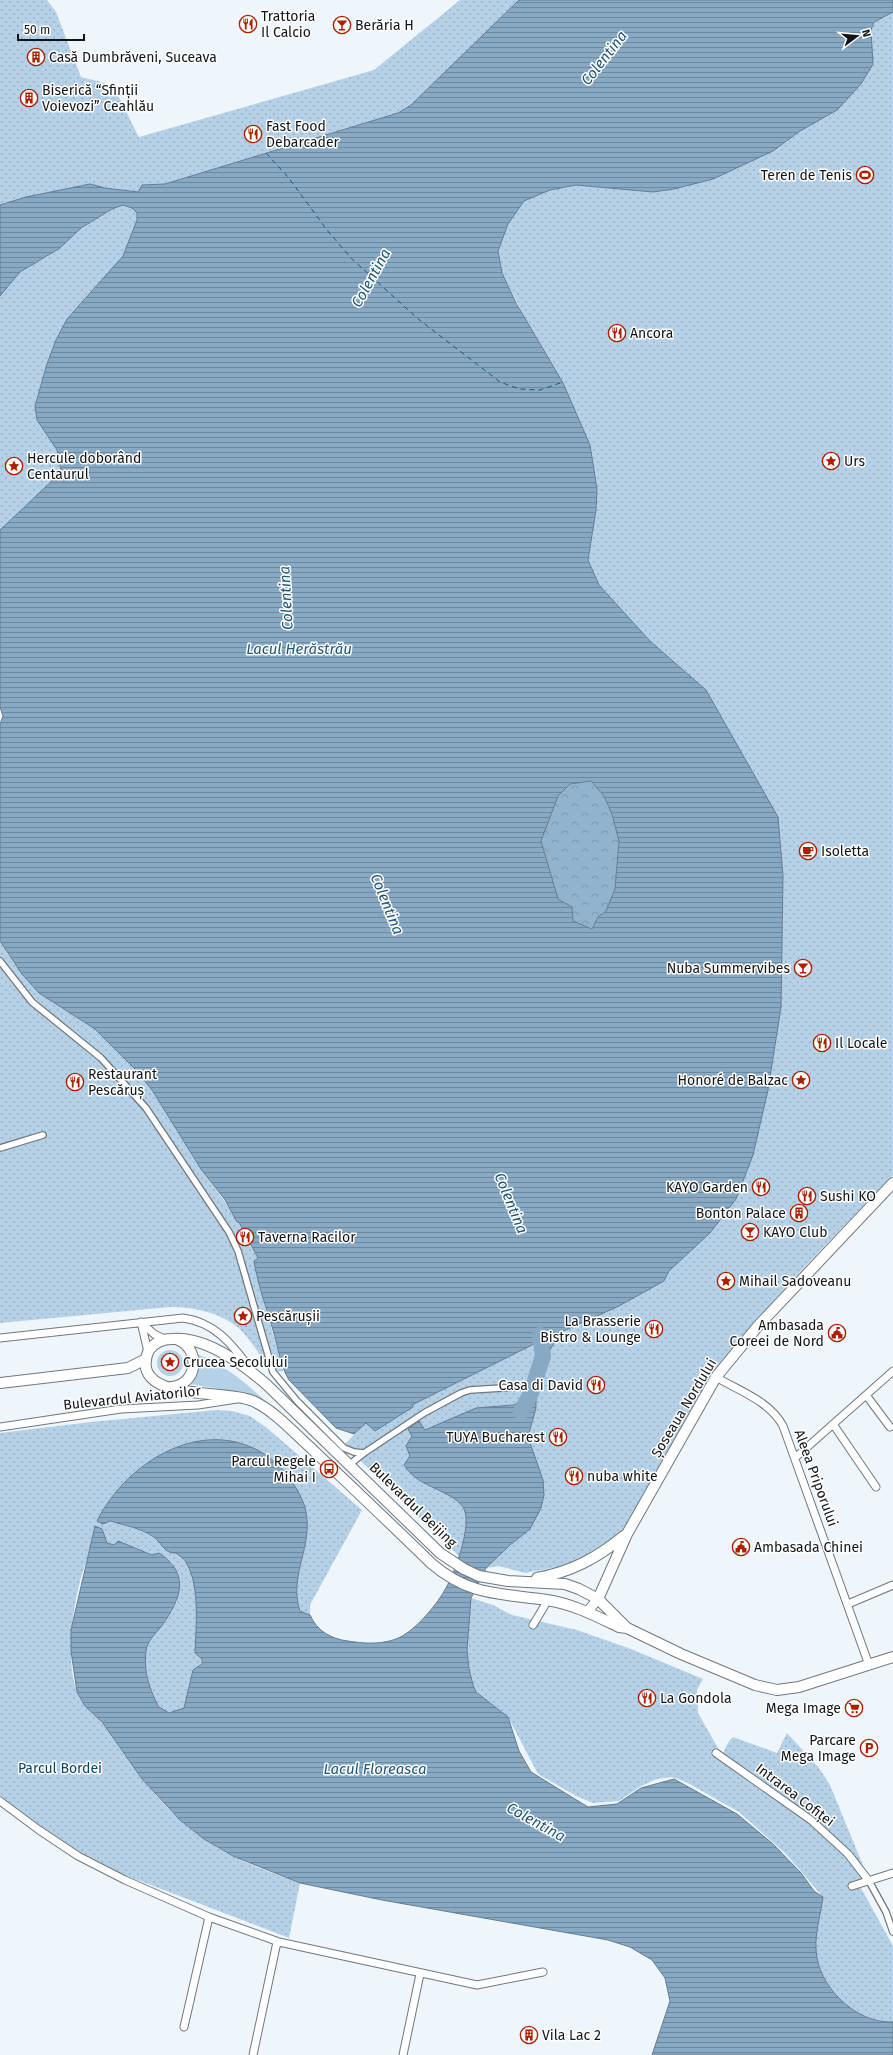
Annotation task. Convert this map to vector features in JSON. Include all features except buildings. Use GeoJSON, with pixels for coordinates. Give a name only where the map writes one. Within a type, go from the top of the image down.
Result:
{"type":"FeatureCollection","features":[{"type":"Feature","properties":{"kind":"main road","name":"Șoseaua Nordului"},"geometry":{"type":"LineString","coordinates":[[598,1600],[628,1534],[716,1377],[758,1326],[893,1183]]}},
{"type":"Feature","properties":{"kind":"main road","name":"Bulevardul Beijing"},"geometry":{"type":"LineString","coordinates":[[128,1368],[147,1356],[156,1343],[168,1339],[183,1338],[203,1342],[254,1374],[350,1464],[440,1553],[464,1570],[486,1577],[518,1582],[564,1584],[579,1588],[598,1600],[627,1628]]}},
{"type":"Feature","properties":{"kind":"main road"},"geometry":{"type":"LineString","coordinates":[[167,1387],[176,1387],[185,1382],[191,1375],[194,1366],[193,1356],[189,1348],[182,1342],[168,1339]]}},
{"type":"Feature","properties":{"kind":"main road"},"geometry":{"type":"LineString","coordinates":[[147,1356],[148,1374]]}},
{"type":"Feature","properties":{"kind":"main road","name":"Bulevardul Beijing"},"geometry":{"type":"LineString","coordinates":[[0,1383],[128,1368],[148,1374],[159,1385],[243,1398],[258,1403],[340,1474],[432,1564],[456,1582],[485,1592],[548,1600],[587,1612],[619,1627],[627,1628]]}},
{"type":"Feature","properties":{"kind":"main road","name":"Șoseaua Nordului"},"geometry":{"type":"LineString","coordinates":[[518,1582],[547,1576],[581,1566],[604,1552],[628,1534]]}},
{"type":"Feature","properties":{"kind":"main road"},"geometry":{"type":"LineString","coordinates":[[627,1628],[728,1675],[765,1688],[777,1690],[799,1687],[893,1657]]}},
{"type":"Feature","properties":{"kind":"street"},"geometry":{"type":"LineString","coordinates":[[0,961],[32,1002],[102,1058],[146,1108],[229,1232],[238,1251],[275,1375],[297,1401],[344,1448],[354,1452],[364,1453]]}},
{"type":"Feature","properties":{"kind":"street"},"geometry":{"type":"LineString","coordinates":[[0,1148],[43,1135]]}},
{"type":"Feature","properties":{"kind":"street"},"geometry":{"type":"LineString","coordinates":[[0,1338],[182,1318],[204,1323],[228,1340],[254,1374]]}},
{"type":"Feature","properties":{"kind":"street"},"geometry":{"type":"LineString","coordinates":[[141,1322],[154,1334],[168,1339]]}},
{"type":"Feature","properties":{"kind":"street"},"geometry":{"type":"LineString","coordinates":[[141,1322],[147,1356]]}},
{"type":"Feature","properties":{"kind":"street"},"geometry":{"type":"LineString","coordinates":[[796,1457],[893,1372]]}},
{"type":"Feature","properties":{"kind":"street","name":"Aleea Priporului"},"geometry":{"type":"LineString","coordinates":[[716,1377],[767,1406],[773,1411],[783,1426],[796,1457],[869,1665]]}},
{"type":"Feature","properties":{"kind":"street"},"geometry":{"type":"LineString","coordinates":[[350,1464],[417,1418],[461,1393],[482,1389],[518,1387]]}},
{"type":"Feature","properties":{"kind":"street"},"geometry":{"type":"LineString","coordinates":[[866,1395],[890,1427]]}},
{"type":"Feature","properties":{"kind":"street","name":"Bulevardul Aviatorilor"},"geometry":{"type":"LineString","coordinates":[[0,1427],[121,1409],[198,1405],[243,1398]]}},
{"type":"Feature","properties":{"kind":"street"},"geometry":{"type":"LineString","coordinates":[[833,1424],[876,1487]]}},
{"type":"Feature","properties":{"kind":"street"},"geometry":{"type":"LineString","coordinates":[[848,1604],[893,1585]]}},
{"type":"Feature","properties":{"kind":"street"},"geometry":{"type":"LineString","coordinates":[[533,1626],[548,1600]]}},
{"type":"Feature","properties":{"kind":"street","name":"Șoseaua Nordului"},"geometry":{"type":"LineString","coordinates":[[587,1612],[598,1600]]}},
{"type":"Feature","properties":{"kind":"street","name":"Intrarea Cofiței"},"geometry":{"type":"LineString","coordinates":[[716,1753],[811,1820],[848,1854],[869,1881]]}},
{"type":"Feature","properties":{"kind":"street"},"geometry":{"type":"LineString","coordinates":[[0,1801],[39,1830],[78,1856],[125,1880],[209,1917],[277,1942],[420,1974],[477,1985],[543,1972]]}},
{"type":"Feature","properties":{"kind":"street"},"geometry":{"type":"LineString","coordinates":[[852,1886],[893,1872]]}},
{"type":"Feature","properties":{"kind":"street"},"geometry":{"type":"LineString","coordinates":[[869,1881],[886,1912],[893,1932]]}},
{"type":"Feature","properties":{"kind":"street"},"geometry":{"type":"LineString","coordinates":[[184,2027],[209,1917]]}},
{"type":"Feature","properties":{"kind":"street"},"geometry":{"type":"LineString","coordinates":[[253,2055],[277,1942]]}},
{"type":"Feature","properties":{"kind":"street"},"geometry":{"type":"LineString","coordinates":[[403,2055],[420,1974]]}},
{"type":"Feature","properties":{"kind":"green space"},"geometry":{"type":"Polygon","coordinates":[[[0,0],[47,0],[56,12],[81,77],[104,83],[114,89],[139,137],[374,70],[460,0],[519,0],[411,105],[398,113],[165,184],[142,185],[138,192],[105,189],[90,184],[0,205],[0,0]]]}},
{"type":"Feature","properties":{"kind":"green space"},"geometry":{"type":"Polygon","coordinates":[[[893,12],[893,1175],[774,1300],[709,1379],[624,1529],[611,1542],[573,1564],[525,1573],[499,1566],[486,1568],[459,1556],[344,1445],[366,1423],[399,1416],[412,1405],[534,1344],[540,1346],[553,1343],[560,1332],[664,1281],[768,1090],[781,1007],[783,876],[778,817],[706,690],[650,641],[599,585],[588,560],[596,510],[597,489],[590,445],[502,273],[498,251],[508,224],[524,201],[550,190],[576,185],[653,192],[773,151],[800,131],[871,43],[871,30],[874,22],[893,12]]]}},
{"type":"Feature","properties":{"kind":"green space"},"geometry":{"type":"Polygon","coordinates":[[[123,205],[132,208],[137,213],[137,220],[123,256],[67,319],[56,340],[47,364],[35,406],[37,420],[57,450],[61,470],[55,478],[0,530],[0,296],[20,272],[60,248],[81,228],[112,209],[123,205]]]}},
{"type":"Feature","properties":{"kind":"green space"},"geometry":{"type":"Polygon","coordinates":[[[591,781],[604,796],[612,814],[619,840],[615,889],[606,911],[598,917],[592,929],[573,921],[572,907],[558,899],[541,841],[558,796],[570,784],[591,781]]]}},
{"type":"Feature","properties":{"kind":"green space"},"geometry":{"type":"Polygon","coordinates":[[[0,941],[8,954],[39,993],[95,1029],[136,1070],[152,1090],[201,1169],[239,1222],[247,1230],[253,1242],[250,1244],[258,1258],[254,1261],[257,1275],[283,1371],[272,1373],[241,1330],[229,1321],[196,1309],[170,1307],[0,1323],[0,941]]]}},
{"type":"Feature","properties":{"kind":"green space"},"geometry":{"type":"Polygon","coordinates":[[[170,1350],[179,1354],[183,1363],[179,1372],[170,1376],[161,1372],[157,1363],[161,1354],[170,1350]]]}},
{"type":"Feature","properties":{"kind":"green space"},"geometry":{"type":"Polygon","coordinates":[[[197,1354],[227,1370],[245,1383],[270,1405],[243,1393],[190,1384],[198,1370],[197,1354]]]}},
{"type":"Feature","properties":{"kind":"green space","name":"Parcul Bordei"},"geometry":{"type":"Polygon","coordinates":[[[216,1410],[232,1411],[250,1416],[267,1428],[362,1510],[310,1605],[310,1615],[301,1611],[298,1597],[299,1572],[305,1547],[307,1521],[303,1500],[296,1486],[270,1458],[246,1445],[221,1440],[196,1442],[172,1450],[149,1462],[128,1479],[111,1499],[97,1521],[122,1524],[146,1533],[181,1556],[187,1562],[194,1581],[196,1594],[197,1619],[195,1653],[202,1659],[199,1669],[190,1683],[186,1704],[182,1710],[177,1712],[171,1713],[164,1711],[154,1697],[150,1687],[145,1657],[148,1645],[177,1602],[172,1563],[159,1553],[152,1555],[134,1547],[107,1543],[102,1529],[87,1559],[78,1589],[72,1625],[71,1661],[73,1678],[77,1692],[83,1702],[102,1722],[146,1783],[176,1816],[193,1831],[233,1856],[300,1883],[289,1938],[114,1871],[71,1848],[0,1798],[0,1433],[91,1422],[216,1410]]]}},
{"type":"Feature","properties":{"kind":"green space"},"geometry":{"type":"Polygon","coordinates":[[[471,1598],[493,1605],[512,1615],[577,1630],[631,1649],[703,1679],[697,1690],[698,1713],[722,1755],[729,1741],[733,1737],[777,1753],[787,1733],[819,1768],[830,1785],[867,1875],[861,1888],[893,1946],[893,2022],[879,2021],[866,2017],[853,2010],[831,1989],[823,1976],[818,1963],[816,1949],[817,1929],[823,1897],[786,1854],[739,1812],[686,1782],[672,1777],[657,1779],[641,1786],[619,1801],[593,1803],[576,1796],[538,1774],[508,1717],[476,1692],[473,1685],[469,1669],[467,1650],[471,1598]]]}},
{"type":"Feature","properties":{"kind":"water","name":"Lacul Herăstrău"},"geometry":{"type":"Polygon","coordinates":[[[519,0],[893,0],[893,12],[874,22],[871,30],[873,64],[861,84],[837,110],[800,131],[773,151],[713,179],[674,189],[653,192],[576,185],[550,190],[524,201],[508,224],[498,251],[502,273],[516,303],[563,383],[590,445],[597,489],[596,510],[588,560],[599,585],[650,641],[706,690],[778,817],[783,876],[781,1007],[768,1090],[753,1155],[736,1199],[710,1233],[669,1271],[664,1281],[619,1306],[561,1332],[546,1356],[540,1355],[540,1346],[534,1344],[412,1405],[413,1407],[375,1431],[366,1423],[354,1434],[336,1428],[289,1380],[281,1362],[260,1287],[254,1261],[258,1258],[250,1243],[253,1242],[247,1231],[244,1232],[239,1222],[237,1222],[225,1200],[201,1169],[152,1090],[136,1070],[95,1029],[39,993],[22,974],[0,941],[0,724],[3,716],[0,707],[0,530],[55,478],[61,470],[57,450],[37,420],[35,406],[47,364],[56,340],[67,319],[123,256],[137,220],[137,213],[132,208],[123,205],[112,209],[81,228],[60,248],[20,272],[0,296],[0,205],[26,197],[90,184],[105,188],[138,192],[142,185],[165,184],[398,113],[411,105],[519,0]],[[591,781],[570,784],[558,796],[541,841],[558,899],[572,907],[573,921],[592,929],[598,917],[606,911],[615,889],[619,841],[612,814],[604,796],[591,781]]]}},
{"type":"Feature","properties":{"kind":"water","name":"Lacul Floreasca"},"geometry":{"type":"Polygon","coordinates":[[[527,1392],[536,1395],[536,1408],[528,1437],[543,1480],[544,1495],[541,1508],[530,1529],[510,1545],[486,1568],[471,1598],[467,1650],[469,1669],[476,1692],[508,1717],[519,1751],[531,1772],[588,1807],[617,1804],[641,1788],[674,1779],[737,1814],[773,1844],[801,1873],[814,1891],[823,1897],[817,1929],[816,1949],[818,1963],[823,1976],[831,1989],[853,2010],[866,2017],[879,2021],[893,2022],[893,2055],[652,2055],[670,2001],[665,1978],[652,1960],[630,1947],[608,1940],[382,1900],[300,1883],[233,1856],[204,1839],[180,1820],[142,1779],[102,1722],[85,1706],[77,1692],[71,1651],[71,1630],[95,1526],[102,1529],[107,1543],[114,1545],[118,1541],[152,1555],[159,1553],[169,1561],[176,1570],[179,1579],[177,1598],[167,1618],[149,1642],[145,1658],[148,1680],[159,1707],[169,1713],[184,1708],[193,1670],[202,1664],[202,1659],[195,1653],[196,1595],[191,1573],[185,1561],[176,1553],[172,1553],[165,1549],[155,1538],[147,1533],[110,1521],[103,1524],[97,1521],[111,1499],[128,1479],[149,1462],[172,1449],[196,1442],[221,1440],[246,1445],[270,1458],[291,1480],[305,1507],[307,1534],[297,1584],[297,1597],[300,1611],[310,1615],[316,1626],[325,1633],[342,1640],[362,1643],[391,1641],[410,1631],[422,1620],[446,1588],[458,1560],[466,1526],[466,1517],[461,1504],[450,1496],[419,1480],[404,1465],[410,1456],[406,1446],[412,1436],[408,1429],[419,1421],[425,1430],[476,1408],[514,1405],[523,1399],[527,1392]]]}},
{"type":"Feature","properties":{"kind":"waterway"},"geometry":{"type":"LineString","coordinates":[[521,1412],[531,1393],[543,1356],[540,1335]]}},
{"type":"Feature","properties":{"kind":"ferry route"},"geometry":{"type":"LineString","coordinates":[[266,153],[288,177],[327,230],[351,258],[417,318],[500,382],[519,389],[540,390],[563,382]]}},
{"type":"Feature","properties":{"kind":"place","name":"Trattoria Il Calcio"},"geometry":{"type":"Point","coordinates":[248,24]}},
{"type":"Feature","properties":{"kind":"place","name":"Berăria H"},"geometry":{"type":"Point","coordinates":[342,25]}},
{"type":"Feature","properties":{"kind":"place","name":"Casă Dumbrăveni, Suceava"},"geometry":{"type":"Point","coordinates":[36,57]}},
{"type":"Feature","properties":{"kind":"place","name":"Biserică “Sfinții Voievozi” Ceahlău"},"geometry":{"type":"Point","coordinates":[29,98]}},
{"type":"Feature","properties":{"kind":"place","name":"Fast Food Debarcader"},"geometry":{"type":"Point","coordinates":[253,134]}},
{"type":"Feature","properties":{"kind":"place","name":"Teren de Tenis"},"geometry":{"type":"Point","coordinates":[865,175]}},
{"type":"Feature","properties":{"kind":"place","name":"Ancora"},"geometry":{"type":"Point","coordinates":[617,333]}},
{"type":"Feature","properties":{"kind":"place","name":"Urs"},"geometry":{"type":"Point","coordinates":[831,461]}},
{"type":"Feature","properties":{"kind":"place","name":"Hercule doborând Centaurul"},"geometry":{"type":"Point","coordinates":[14,466]}},
{"type":"Feature","properties":{"kind":"place","name":"Isoletta"},"geometry":{"type":"Point","coordinates":[808,851]}},
{"type":"Feature","properties":{"kind":"place","name":"Nuba Summervibes"},"geometry":{"type":"Point","coordinates":[803,968]}},
{"type":"Feature","properties":{"kind":"place","name":"Il Locale"},"geometry":{"type":"Point","coordinates":[822,1043]}},
{"type":"Feature","properties":{"kind":"place","name":"Honoré de Balzac"},"geometry":{"type":"Point","coordinates":[801,1080]}},
{"type":"Feature","properties":{"kind":"place","name":"Restaurant Pescăruș"},"geometry":{"type":"Point","coordinates":[75,1082]}},
{"type":"Feature","properties":{"kind":"place","name":"KAYO Garden"},"geometry":{"type":"Point","coordinates":[761,1187]}},
{"type":"Feature","properties":{"kind":"place","name":"Sushi KO"},"geometry":{"type":"Point","coordinates":[807,1196]}},
{"type":"Feature","properties":{"kind":"place","name":"Bonton Palace"},"geometry":{"type":"Point","coordinates":[799,1213]}},
{"type":"Feature","properties":{"kind":"place","name":"KAYO Club"},"geometry":{"type":"Point","coordinates":[750,1232]}},
{"type":"Feature","properties":{"kind":"place","name":"Taverna Racilor"},"geometry":{"type":"Point","coordinates":[245,1237]}},
{"type":"Feature","properties":{"kind":"place","name":"Mihail Sadoveanu"},"geometry":{"type":"Point","coordinates":[726,1281]}},
{"type":"Feature","properties":{"kind":"place","name":"Pescărușii"},"geometry":{"type":"Point","coordinates":[243,1316]}},
{"type":"Feature","properties":{"kind":"place","name":"La Brasserie Bistro & Lounge"},"geometry":{"type":"Point","coordinates":[654,1329]}},
{"type":"Feature","properties":{"kind":"place","name":"Ambasada Coreei de Nord"},"geometry":{"type":"Point","coordinates":[837,1333]}},
{"type":"Feature","properties":{"kind":"place","name":"Crucea Secolului"},"geometry":{"type":"Point","coordinates":[170,1362]}},
{"type":"Feature","properties":{"kind":"place","name":"Casa di David"},"geometry":{"type":"Point","coordinates":[596,1385]}},
{"type":"Feature","properties":{"kind":"place","name":"TUYA Bucharest"},"geometry":{"type":"Point","coordinates":[558,1437]}},
{"type":"Feature","properties":{"kind":"place","name":"Parcul Regele Mihai I"},"geometry":{"type":"Point","coordinates":[329,1469]}},
{"type":"Feature","properties":{"kind":"place","name":"nuba white"},"geometry":{"type":"Point","coordinates":[574,1476]}},
{"type":"Feature","properties":{"kind":"place","name":"Ambasada Chinei"},"geometry":{"type":"Point","coordinates":[741,1547]}},
{"type":"Feature","properties":{"kind":"place","name":"La Gondola"},"geometry":{"type":"Point","coordinates":[647,1698]}},
{"type":"Feature","properties":{"kind":"place","name":"Mega Image"},"geometry":{"type":"Point","coordinates":[854,1708]}},
{"type":"Feature","properties":{"kind":"place","name":"Parcare Mega Image"},"geometry":{"type":"Point","coordinates":[869,1748]}},
{"type":"Feature","properties":{"kind":"place","name":"Vila Lac 2"},"geometry":{"type":"Point","coordinates":[529,2035]}},
{"type":"Feature","properties":{"kind":"water label","name":"Colentina"},"geometry":{"type":"Point","coordinates":[604,58]}},
{"type":"Feature","properties":{"kind":"water label","name":"Colentina"},"geometry":{"type":"Point","coordinates":[371,278]}},
{"type":"Feature","properties":{"kind":"water label","name":"Colentina"},"geometry":{"type":"Point","coordinates":[286,598]}},
{"type":"Feature","properties":{"kind":"water label","name":"Colentina"},"geometry":{"type":"Point","coordinates":[387,904]}},
{"type":"Feature","properties":{"kind":"water label","name":"Colentina"},"geometry":{"type":"Point","coordinates":[511,1203]}},
{"type":"Feature","properties":{"kind":"water label","name":"Colentina"},"geometry":{"type":"Point","coordinates":[536,1822]}}]}
